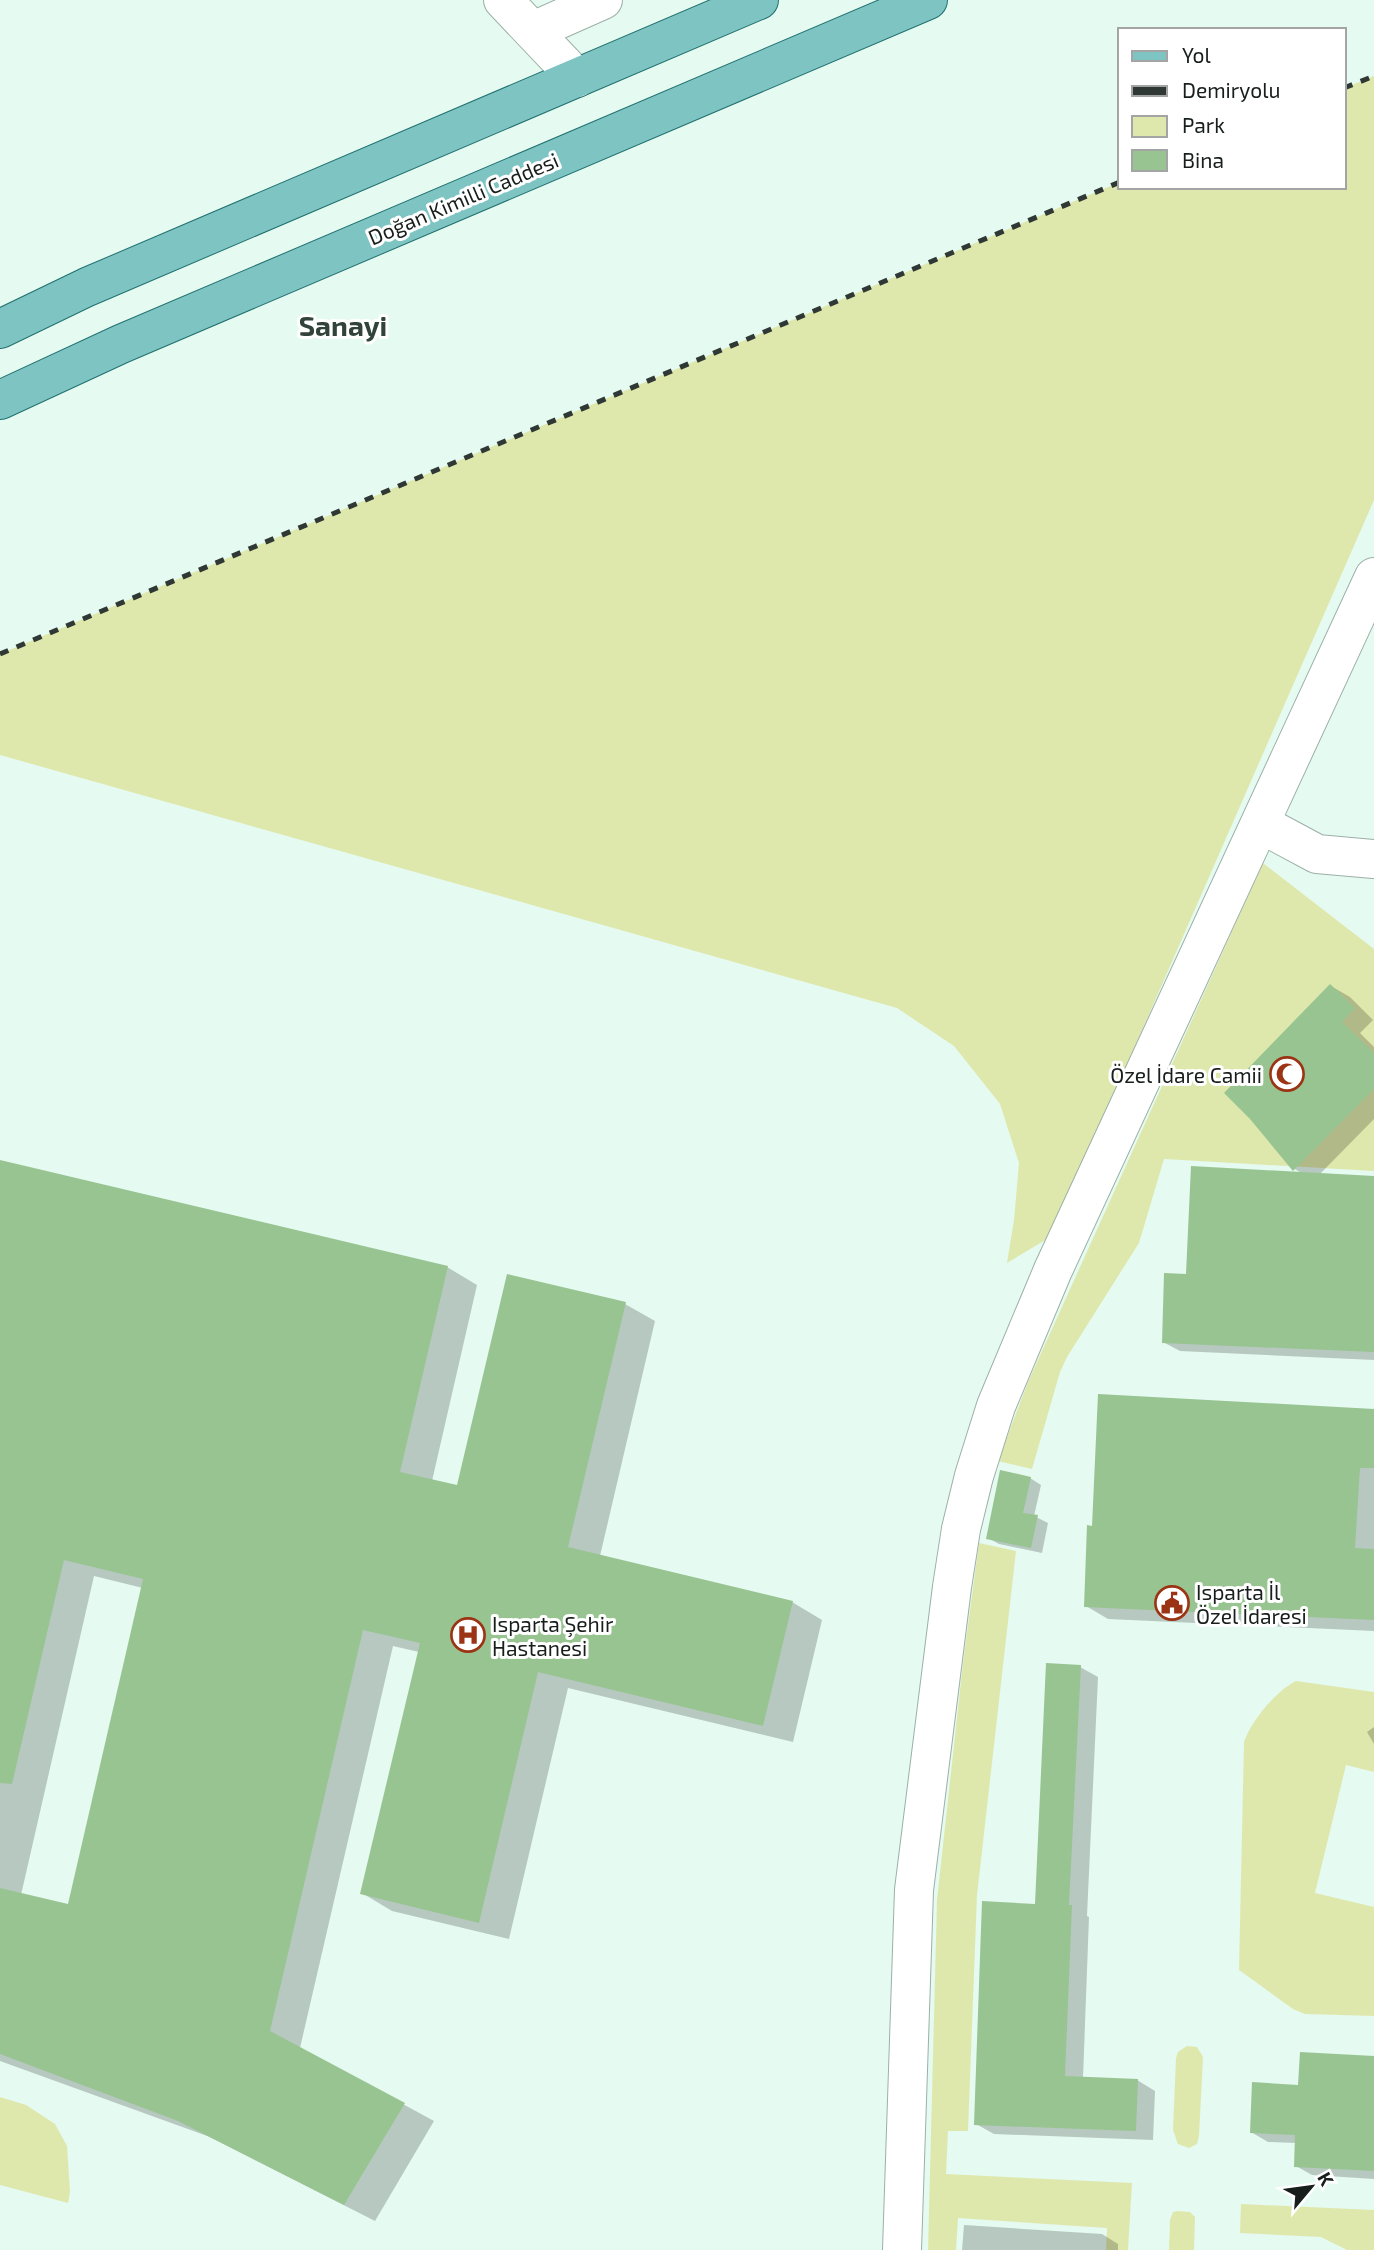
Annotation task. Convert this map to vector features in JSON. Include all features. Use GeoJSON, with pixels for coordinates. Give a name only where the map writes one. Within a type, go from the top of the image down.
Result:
{"type":"FeatureCollection","features":[{"type":"Feature","properties":{"kind":"main road"},"geometry":{"type":"LineString","coordinates":[[0,329],[100,282],[759,0]]}},
{"type":"Feature","properties":{"kind":"main road","name":"Doğan Kimilli Caddesi"},"geometry":{"type":"LineString","coordinates":[[0,400],[121,344],[928,0]]}},
{"type":"Feature","properties":{"kind":"street"},"geometry":{"type":"LineString","coordinates":[[503,0],[577,78]]}},
{"type":"Feature","properties":{"kind":"street"},"geometry":{"type":"LineString","coordinates":[[533,31],[603,0]]}},
{"type":"Feature","properties":{"kind":"street"},"geometry":{"type":"LineString","coordinates":[[902,2250],[914,1890],[952,1587],[961,1529],[974,1476],[996,1406],[1022,1341],[1374,577]]}},
{"type":"Feature","properties":{"kind":"street"},"geometry":{"type":"LineString","coordinates":[[1261,824],[1317,854],[1374,859]]}},
{"type":"Feature","properties":{"kind":"green space"},"geometry":{"type":"Polygon","coordinates":[[[1374,76],[1374,500],[1052,1236],[1007,1263],[1019,1163],[1000,1104],[954,1046],[897,1008],[0,755],[0,654],[1118,183],[1118,189],[1346,189],[1346,87],[1374,76]]]}},
{"type":"Feature","properties":{"kind":"green space"},"geometry":{"type":"Polygon","coordinates":[[[1263,863],[1374,949],[1374,1171],[1164,1159],[1139,1243],[1060,1372],[1032,1469],[998,1461],[1028,1382],[1263,863]]]}},
{"type":"Feature","properties":{"kind":"green space"},"geometry":{"type":"Polygon","coordinates":[[[979,1543],[1016,1551],[977,1895],[968,2131],[948,2131],[946,2174],[1132,2183],[1128,2250],[1106,2250],[1107,2228],[958,2218],[956,2250],[928,2250],[937,1900],[979,1543]]]}},
{"type":"Feature","properties":{"kind":"green space"},"geometry":{"type":"Polygon","coordinates":[[[1296,1681],[1374,1692],[1374,1772],[1346,1765],[1315,1893],[1374,1907],[1374,2016],[1305,2014],[1293,2009],[1239,1970],[1244,1742],[1265,1707],[1296,1681]]]}},
{"type":"Feature","properties":{"kind":"green space"},"geometry":{"type":"Polygon","coordinates":[[[1187,2046],[1197,2047],[1203,2057],[1199,2136],[1197,2144],[1189,2148],[1178,2144],[1173,2130],[1176,2058],[1178,2052],[1187,2046]]]}},
{"type":"Feature","properties":{"kind":"green space"},"geometry":{"type":"Polygon","coordinates":[[[0,2097],[26,2105],[55,2124],[67,2146],[70,2192],[68,2203],[0,2185],[0,2097]]]}},
{"type":"Feature","properties":{"kind":"green space"},"geometry":{"type":"Polygon","coordinates":[[[1241,2204],[1374,2210],[1374,2250],[1347,2250],[1321,2237],[1240,2233],[1241,2204]]]}},
{"type":"Feature","properties":{"kind":"green space"},"geometry":{"type":"Polygon","coordinates":[[[1173,2212],[1190,2212],[1195,2217],[1194,2250],[1169,2250],[1170,2220],[1173,2212]]]}},
{"type":"Feature","properties":{"kind":"building"},"geometry":{"type":"Polygon","coordinates":[[[1330,984],[1355,1008],[1342,1022],[1374,1053],[1374,1089],[1293,1171],[1250,1119],[1224,1093],[1330,984]]]}},
{"type":"Feature","properties":{"kind":"building"},"geometry":{"type":"Polygon","coordinates":[[[0,1160],[448,1266],[400,1472],[457,1485],[507,1274],[626,1302],[568,1547],[793,1601],[763,1726],[538,1672],[479,1923],[360,1894],[420,1643],[363,1630],[270,2031],[405,2103],[344,2205],[178,2121],[0,2054],[0,1888],[68,1904],[143,1579],[64,1560],[12,1784],[0,1783],[0,1160]]]}},
{"type":"Feature","properties":{"kind":"building"},"geometry":{"type":"Polygon","coordinates":[[[1191,1166],[1374,1176],[1374,1352],[1162,1343],[1164,1273],[1186,1274],[1191,1166]]]}},
{"type":"Feature","properties":{"kind":"building"},"geometry":{"type":"Polygon","coordinates":[[[1098,1394],[1374,1409],[1374,1468],[1360,1468],[1355,1548],[1374,1549],[1374,1620],[1084,1607],[1087,1525],[1092,1526],[1098,1394]]]}},
{"type":"Feature","properties":{"kind":"building"},"geometry":{"type":"Polygon","coordinates":[[[1000,1470],[1031,1477],[1023,1513],[1038,1515],[1031,1548],[986,1539],[1000,1470]]]}},
{"type":"Feature","properties":{"kind":"building"},"geometry":{"type":"Polygon","coordinates":[[[1046,1663],[1081,1665],[1069,1905],[1072,1905],[1065,2076],[1138,2079],[1136,2131],[974,2125],[982,1901],[1035,1904],[1046,1663]]]}},
{"type":"Feature","properties":{"kind":"building"},"geometry":{"type":"Polygon","coordinates":[[[1300,2052],[1374,2056],[1374,2171],[1294,2167],[1295,2135],[1250,2133],[1252,2082],[1298,2085],[1300,2052]]]}},
{"type":"Feature","properties":{"kind":"railway"},"geometry":{"type":"LineString","coordinates":[[1346,87],[1374,76]]}},
{"type":"Feature","properties":{"kind":"railway"},"geometry":{"type":"LineString","coordinates":[[0,654],[1118,183]]}},
{"type":"Feature","properties":{"kind":"place","name":"Özel İdare Camii"},"geometry":{"type":"Point","coordinates":[1287,1074]}},
{"type":"Feature","properties":{"kind":"place","name":"Isparta İl Özel İdaresi"},"geometry":{"type":"Point","coordinates":[1172,1603]}},
{"type":"Feature","properties":{"kind":"place","name":"Isparta Şehir Hastanesi"},"geometry":{"type":"Point","coordinates":[468,1635]}},
{"type":"Feature","properties":{"kind":"district","name":"Sanayi"},"geometry":{"type":"Point","coordinates":[343,325]}}]}
